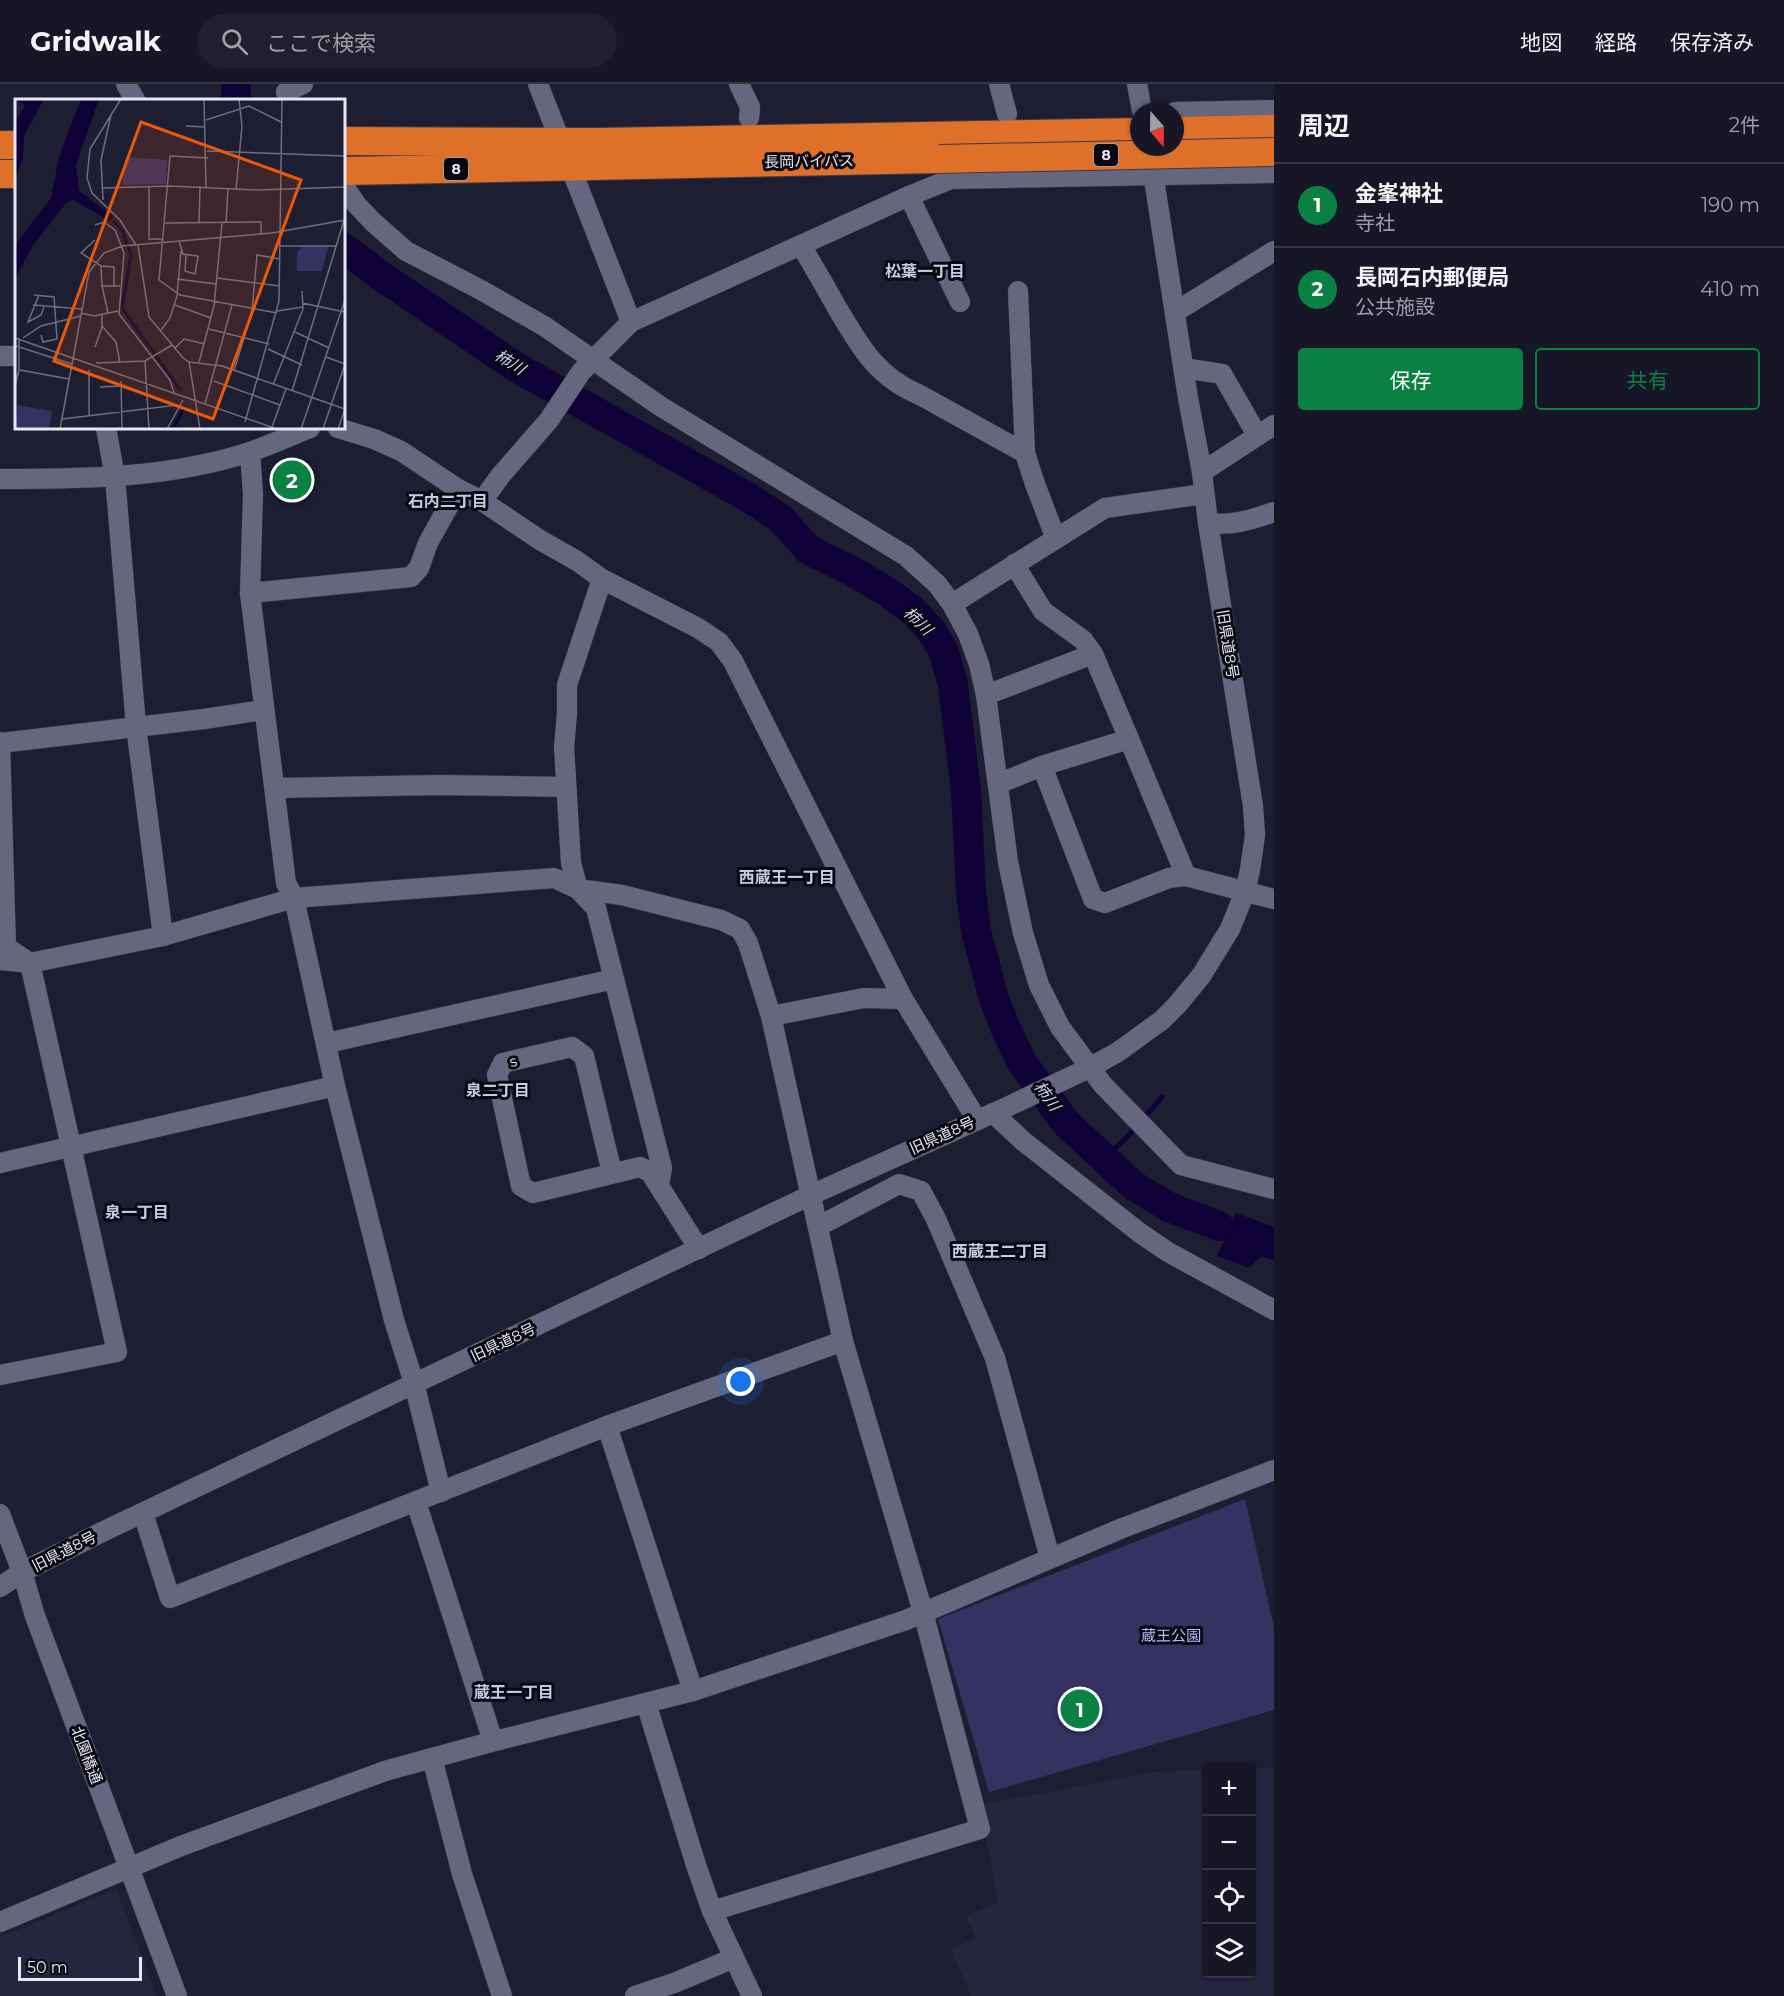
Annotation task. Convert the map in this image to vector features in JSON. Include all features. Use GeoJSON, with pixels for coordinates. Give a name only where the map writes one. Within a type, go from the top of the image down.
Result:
{"type":"FeatureCollection","features":[{"type":"Feature","properties":{"kind":"highway"},"geometry":{"type":"LineString","coordinates":[[1184,131],[1274,129]]}},
{"type":"Feature","properties":{"kind":"highway","name":"長岡バイパス"},"geometry":{"type":"LineString","coordinates":[[345,141],[565,155],[601,164],[938,147],[1130,133]]}},
{"type":"Feature","properties":{"kind":"highway","name":"長岡バイパス"},"geometry":{"type":"LineString","coordinates":[[938,147],[1274,152]]}},
{"type":"Feature","properties":{"kind":"highway","name":"長岡バイパス"},"geometry":{"type":"LineString","coordinates":[[345,171],[565,155]]}},
{"type":"Feature","properties":{"kind":"street"},"geometry":{"type":"LineString","coordinates":[[126,84],[134,99]]}},
{"type":"Feature","properties":{"kind":"street"},"geometry":{"type":"LineString","coordinates":[[538,84],[630,322]]}},
{"type":"Feature","properties":{"kind":"street"},"geometry":{"type":"LineString","coordinates":[[739,84],[750,107],[749,118]]}},
{"type":"Feature","properties":{"kind":"street"},"geometry":{"type":"LineString","coordinates":[[999,84],[1007,114]]}},
{"type":"Feature","properties":{"kind":"street"},"geometry":{"type":"LineString","coordinates":[[1137,84],[1140,102]]}},
{"type":"Feature","properties":{"kind":"street"},"geometry":{"type":"LineString","coordinates":[[1184,112],[1274,110]]}},
{"type":"Feature","properties":{"kind":"street","name":"旧県道8号"},"geometry":{"type":"LineString","coordinates":[[0,1587],[22,1572],[414,1383],[811,1195],[1084,1071],[1127,1046],[1162,1020],[1201,976],[1230,929],[1245,892],[1255,835],[1253,806],[1202,472],[1151,156]]}},
{"type":"Feature","properties":{"kind":"street"},"geometry":{"type":"LineString","coordinates":[[483,501],[501,475],[549,420],[587,367],[630,322],[909,196],[951,180],[1274,173]]}},
{"type":"Feature","properties":{"kind":"street"},"geometry":{"type":"LineString","coordinates":[[345,180],[346,189],[356,204],[406,251],[544,326],[587,367],[660,406],[906,556],[937,584],[952,604],[968,634],[986,695],[1008,862],[1031,962],[1048,1005],[1084,1071],[1181,1165],[1274,1189]]}},
{"type":"Feature","properties":{"kind":"street"},"geometry":{"type":"LineString","coordinates":[[909,196],[960,302]]}},
{"type":"Feature","properties":{"kind":"street"},"geometry":{"type":"LineString","coordinates":[[801,245],[858,344],[888,378],[902,388],[920,395],[1025,453]]}},
{"type":"Feature","properties":{"kind":"street"},"geometry":{"type":"LineString","coordinates":[[1175,312],[1274,251]]}},
{"type":"Feature","properties":{"kind":"street"},"geometry":{"type":"LineString","coordinates":[[1018,291],[1025,453],[1056,539]]}},
{"type":"Feature","properties":{"kind":"street"},"geometry":{"type":"LineString","coordinates":[[1184,368],[1222,374],[1257,435]]}},
{"type":"Feature","properties":{"kind":"street"},"geometry":{"type":"LineString","coordinates":[[1202,472],[1274,425]]}},
{"type":"Feature","properties":{"kind":"street"},"geometry":{"type":"LineString","coordinates":[[106,429],[115,477],[136,726],[163,936]]}},
{"type":"Feature","properties":{"kind":"street"},"geometry":{"type":"LineString","coordinates":[[0,479],[115,477],[201,465],[250,452],[308,429]]}},
{"type":"Feature","properties":{"kind":"street"},"geometry":{"type":"LineString","coordinates":[[341,429],[374,439],[401,451],[603,579],[698,628],[719,642],[733,661],[903,999],[993,1113],[1023,1141],[1140,1233],[1168,1252],[1274,1310]]}},
{"type":"Feature","properties":{"kind":"street"},"geometry":{"type":"LineString","coordinates":[[250,452],[252,494],[250,593],[286,883],[294,898],[335,1086],[394,1320],[414,1383],[441,1492]]}},
{"type":"Feature","properties":{"kind":"street"},"geometry":{"type":"LineString","coordinates":[[250,593],[411,577],[419,568],[428,543],[458,489]]}},
{"type":"Feature","properties":{"kind":"street"},"geometry":{"type":"LineString","coordinates":[[952,604],[1105,508],[1204,494]]}},
{"type":"Feature","properties":{"kind":"street"},"geometry":{"type":"LineString","coordinates":[[1208,523],[1223,525],[1242,523],[1274,513]]}},
{"type":"Feature","properties":{"kind":"street"},"geometry":{"type":"LineString","coordinates":[[1014,564],[1043,611],[1083,640],[1093,654],[1186,876]]}},
{"type":"Feature","properties":{"kind":"street"},"geometry":{"type":"LineString","coordinates":[[603,579],[567,685],[564,747],[571,862],[578,889],[596,908],[662,1168],[659,1185]]}},
{"type":"Feature","properties":{"kind":"street"},"geometry":{"type":"LineString","coordinates":[[986,695],[1093,654]]}},
{"type":"Feature","properties":{"kind":"street"},"geometry":{"type":"LineString","coordinates":[[0,1375],[117,1352],[30,963],[6,947],[0,743],[264,710]]}},
{"type":"Feature","properties":{"kind":"street"},"geometry":{"type":"LineString","coordinates":[[998,784],[1042,766],[1129,739]]}},
{"type":"Feature","properties":{"kind":"street"},"geometry":{"type":"LineString","coordinates":[[1042,766],[1094,899],[1106,903],[1169,878],[1186,876],[1274,899]]}},
{"type":"Feature","properties":{"kind":"street"},"geometry":{"type":"LineString","coordinates":[[275,788],[440,785],[566,787]]}},
{"type":"Feature","properties":{"kind":"street"},"geometry":{"type":"LineString","coordinates":[[0,960],[30,963],[163,936],[294,898],[554,878],[578,889],[622,895],[721,920],[740,929],[752,951],[771,1016],[843,1341],[923,1612],[980,1828],[712,1911]]}},
{"type":"Feature","properties":{"kind":"street"},"geometry":{"type":"LineString","coordinates":[[327,1043],[614,979]]}},
{"type":"Feature","properties":{"kind":"street"},"geometry":{"type":"LineString","coordinates":[[771,1016],[864,998],[903,999]]}},
{"type":"Feature","properties":{"kind":"street","name":"s"},"geometry":{"type":"LineString","coordinates":[[612,1173],[584,1056],[573,1047],[503,1063],[497,1075],[521,1186],[533,1192],[640,1167],[650,1172],[699,1249]]}},
{"type":"Feature","properties":{"kind":"street"},"geometry":{"type":"LineString","coordinates":[[0,1163],[335,1086]]}},
{"type":"Feature","properties":{"kind":"street"},"geometry":{"type":"LineString","coordinates":[[819,1226],[899,1184],[921,1191],[936,1218],[995,1358],[1050,1558]]}},
{"type":"Feature","properties":{"kind":"street"},"geometry":{"type":"LineString","coordinates":[[143,1513],[170,1598],[608,1426],[843,1341]]}},
{"type":"Feature","properties":{"kind":"street"},"geometry":{"type":"LineString","coordinates":[[608,1426],[693,1691]]}},
{"type":"Feature","properties":{"kind":"street"},"geometry":{"type":"LineString","coordinates":[[0,1922],[181,1846],[385,1772],[491,1742],[693,1691],[906,1620],[1050,1558],[1274,1470]]}},
{"type":"Feature","properties":{"kind":"street"},"geometry":{"type":"LineString","coordinates":[[416,1502],[490,1732],[491,1742]]}},
{"type":"Feature","properties":{"kind":"street","name":"北園橋通"},"geometry":{"type":"LineString","coordinates":[[0,1514],[22,1572],[35,1616],[177,1996]]}},
{"type":"Feature","properties":{"kind":"street"},"geometry":{"type":"LineString","coordinates":[[646,1703],[712,1911],[752,1996]]}},
{"type":"Feature","properties":{"kind":"street"},"geometry":{"type":"LineString","coordinates":[[432,1758],[462,1874],[502,1996]]}},
{"type":"Feature","properties":{"kind":"street"},"geometry":{"type":"LineString","coordinates":[[634,1996],[674,1983],[734,1958]]}},
{"type":"Feature","properties":{"kind":"shaded area"},"geometry":{"type":"Polygon","coordinates":[[[1236,1213],[1274,1227],[1274,1260],[1261,1257],[1249,1268],[1217,1256],[1236,1213]]]}},
{"type":"Feature","properties":{"kind":"shaded area"},"geometry":{"type":"Polygon","coordinates":[[[1274,1768],[1274,1996],[971,1996],[951,1949],[976,1938],[966,1915],[998,1903],[980,1805],[1153,1772],[1202,1770],[1202,1978],[1256,1978],[1256,1769],[1274,1768]]]}},
{"type":"Feature","properties":{"kind":"shaded area"},"geometry":{"type":"Polygon","coordinates":[[[116,1889],[157,1996],[0,1996],[0,1937],[116,1889]]]}},
{"type":"Feature","properties":{"kind":"green space","name":"蔵王公園"},"geometry":{"type":"Polygon","coordinates":[[[1245,1499],[1274,1628],[1274,1710],[989,1792],[938,1619],[1245,1499]]]}},
{"type":"Feature","properties":{"kind":"waterway","name":"柿川"},"geometry":{"type":"LineString","coordinates":[[236,84],[236,99]]}},
{"type":"Feature","properties":{"kind":"waterway","name":"柿川"},"geometry":{"type":"LineString","coordinates":[[345,249],[381,276],[516,367],[746,496],[780,518],[809,550],[852,571],[889,593],[914,612],[931,630],[944,652],[953,685],[966,790],[971,892],[976,931],[993,996],[1005,1027],[1023,1064],[1066,1123],[1134,1186],[1169,1207],[1219,1226]]}},
{"type":"Feature","properties":{"kind":"waterway"},"geometry":{"type":"LineString","coordinates":[[1105,1158],[1129,1135],[1162,1097]]}},
{"type":"Feature","properties":{"kind":"place","name":"長岡石内郵便局"},"geometry":{"type":"Point","coordinates":[292,480]}},
{"type":"Feature","properties":{"kind":"place","name":"金峯神社"},"geometry":{"type":"Point","coordinates":[1080,1709]}},
{"type":"Feature","properties":{"kind":"district","name":"松葉一丁目"},"geometry":{"type":"Point","coordinates":[925,271]}},
{"type":"Feature","properties":{"kind":"district","name":"石内二丁目"},"geometry":{"type":"Point","coordinates":[448,501]}},
{"type":"Feature","properties":{"kind":"district","name":"西蔵王一丁目"},"geometry":{"type":"Point","coordinates":[787,877]}},
{"type":"Feature","properties":{"kind":"district","name":"泉二丁目"},"geometry":{"type":"Point","coordinates":[498,1090]}},
{"type":"Feature","properties":{"kind":"district","name":"泉一丁目"},"geometry":{"type":"Point","coordinates":[137,1212]}},
{"type":"Feature","properties":{"kind":"district","name":"西蔵王二丁目"},"geometry":{"type":"Point","coordinates":[1000,1251]}},
{"type":"Feature","properties":{"kind":"district","name":"蔵王一丁目"},"geometry":{"type":"Point","coordinates":[514,1692]}}]}
